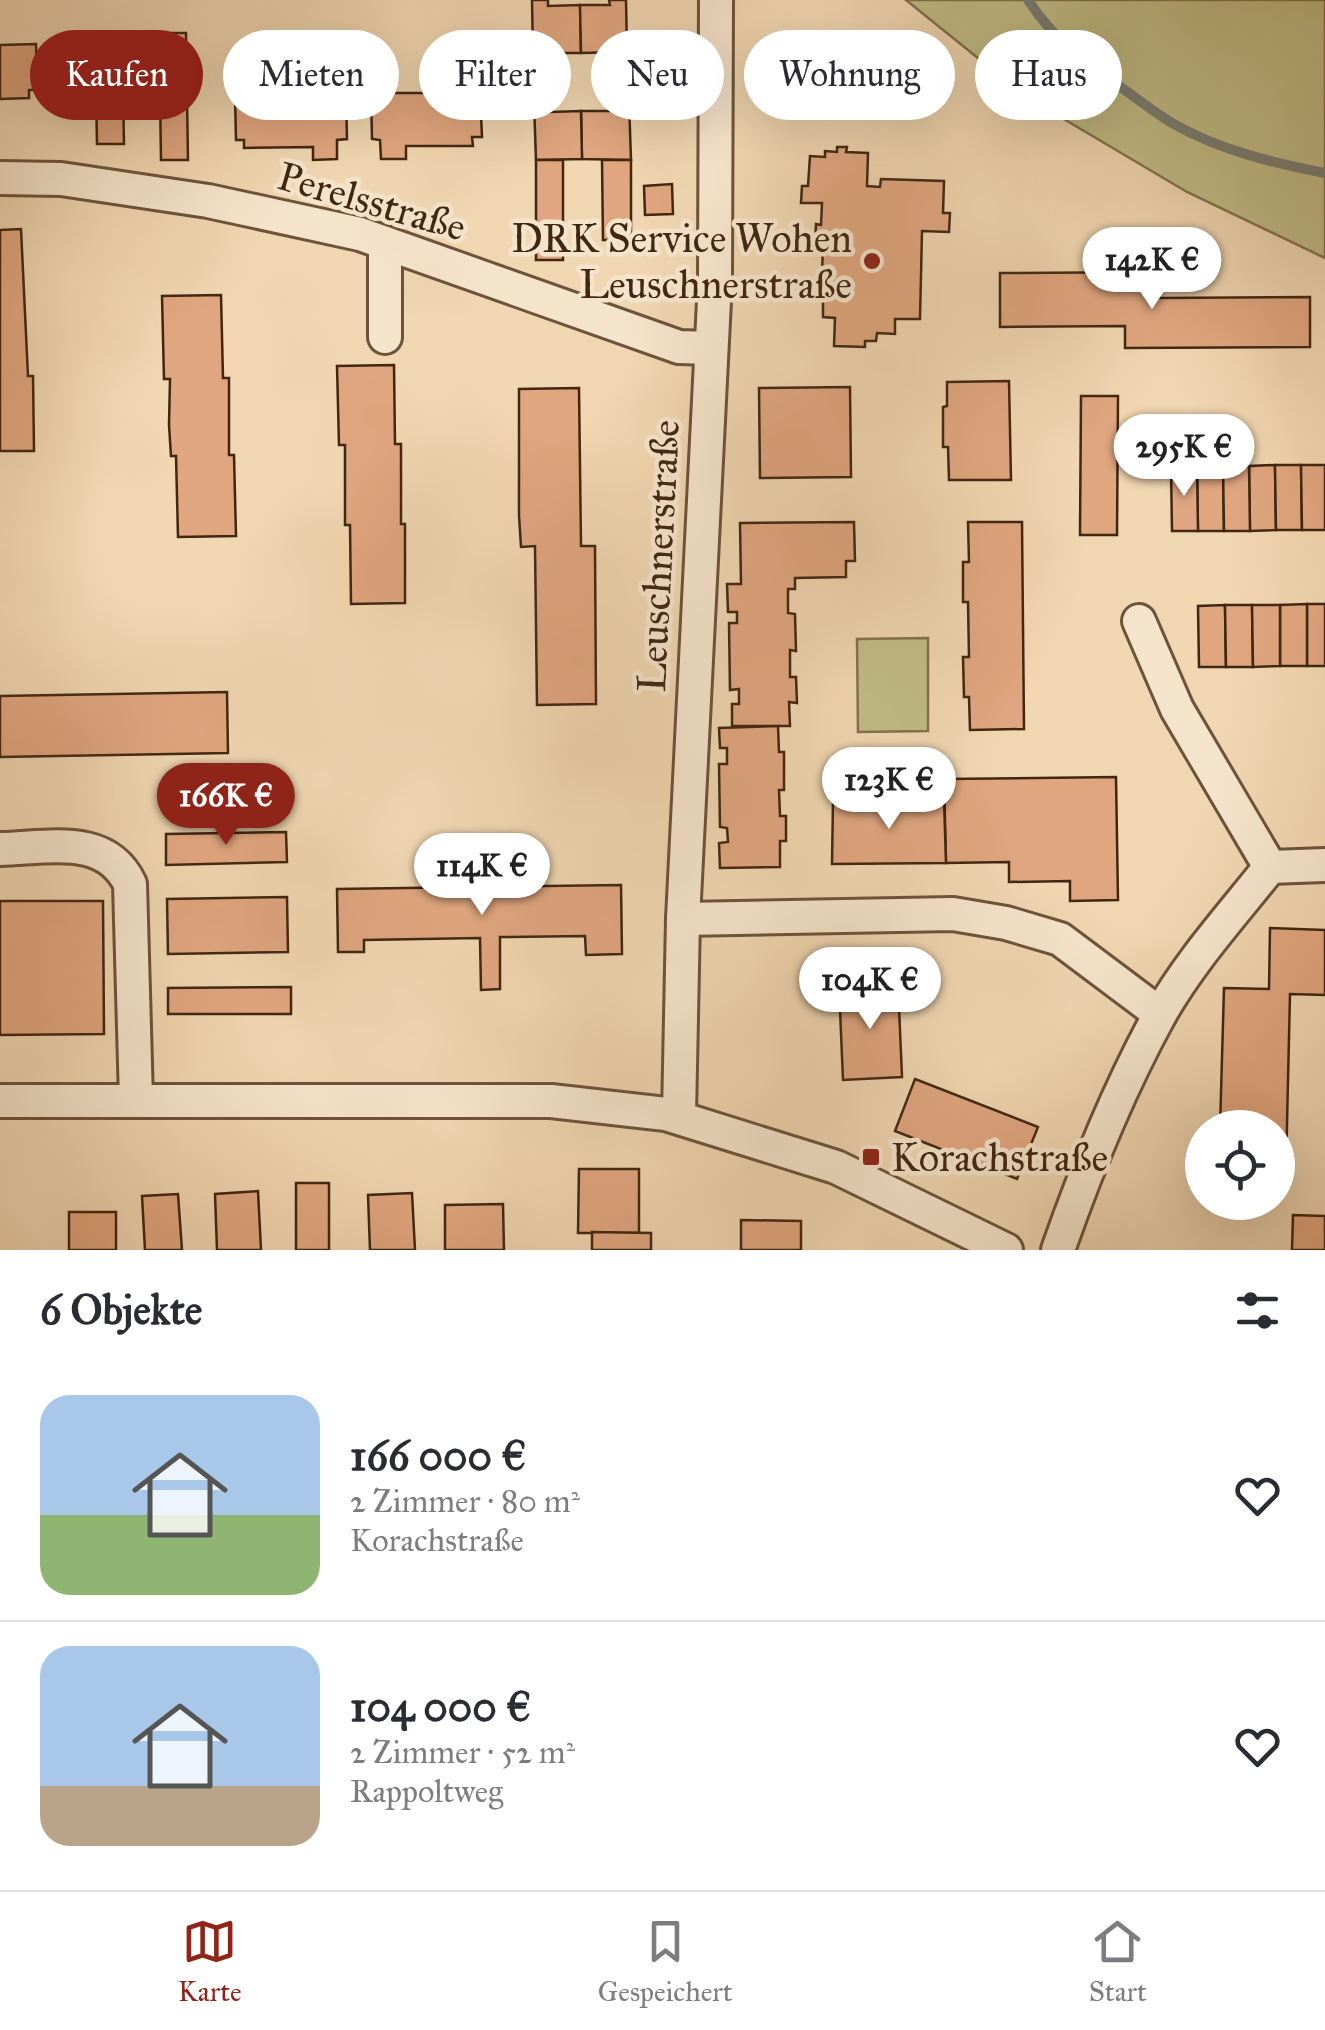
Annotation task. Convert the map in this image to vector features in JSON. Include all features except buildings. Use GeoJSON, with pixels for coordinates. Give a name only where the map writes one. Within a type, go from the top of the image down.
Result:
{"type":"FeatureCollection","features":[{"type":"Feature","properties":{"kind":"street","name":"Leuschnerstraße"},"geometry":{"type":"LineString","coordinates":[[679,1116],[682,919],[718,187],[716,0]]}},
{"type":"Feature","properties":{"kind":"street","name":"Perelsstraße"},"geometry":{"type":"LineString","coordinates":[[0,178],[61,179],[208,201],[360,234],[679,347],[710,348]]}},
{"type":"Feature","properties":{"kind":"street"},"geometry":{"type":"LineString","coordinates":[[384,337],[385,243]]}},
{"type":"Feature","properties":{"kind":"street"},"geometry":{"type":"LineString","coordinates":[[1139,622],[1177,710],[1270,868]]}},
{"type":"Feature","properties":{"kind":"street"},"geometry":{"type":"LineString","coordinates":[[0,849],[83,848],[112,858],[123,870],[130,884],[136,1100]]}},
{"type":"Feature","properties":{"kind":"street"},"geometry":{"type":"LineString","coordinates":[[1058,1250],[1080,1185],[1114,1108],[1160,1014],[1200,954],[1270,868],[1325,865]]}},
{"type":"Feature","properties":{"kind":"street"},"geometry":{"type":"LineString","coordinates":[[682,919],[954,914],[1006,923],[1060,939],[1160,1014]]}},
{"type":"Feature","properties":{"kind":"street"},"geometry":{"type":"LineString","coordinates":[[0,1101],[551,1101],[679,1116],[836,1167],[1006,1250]]}},
{"type":"Feature","properties":{"kind":"shaded area"},"geometry":{"type":"Polygon","coordinates":[[[906,0],[1325,0],[1325,258],[1187,192],[1066,120],[1122,120],[1122,30],[975,30],[975,56],[955,40],[955,30],[943,30],[906,0]]]}},
{"type":"Feature","properties":{"kind":"shaded area"},"geometry":{"type":"Polygon","coordinates":[[[928,638],[928,731],[858,732],[857,639],[928,638]]]}},
{"type":"Feature","properties":{"kind":"waterway"},"geometry":{"type":"LineString","coordinates":[[1028,0],[1082,59],[1172,123],[1247,154],[1325,173]]}},
{"type":"Feature","properties":{"kind":"place","name":"DRK Service Wohen Leuschnerstraße"},"geometry":{"type":"Point","coordinates":[872,261]}},
{"type":"Feature","properties":{"kind":"place","name":"Korachstraße"},"geometry":{"type":"Point","coordinates":[871,1157]}}]}
